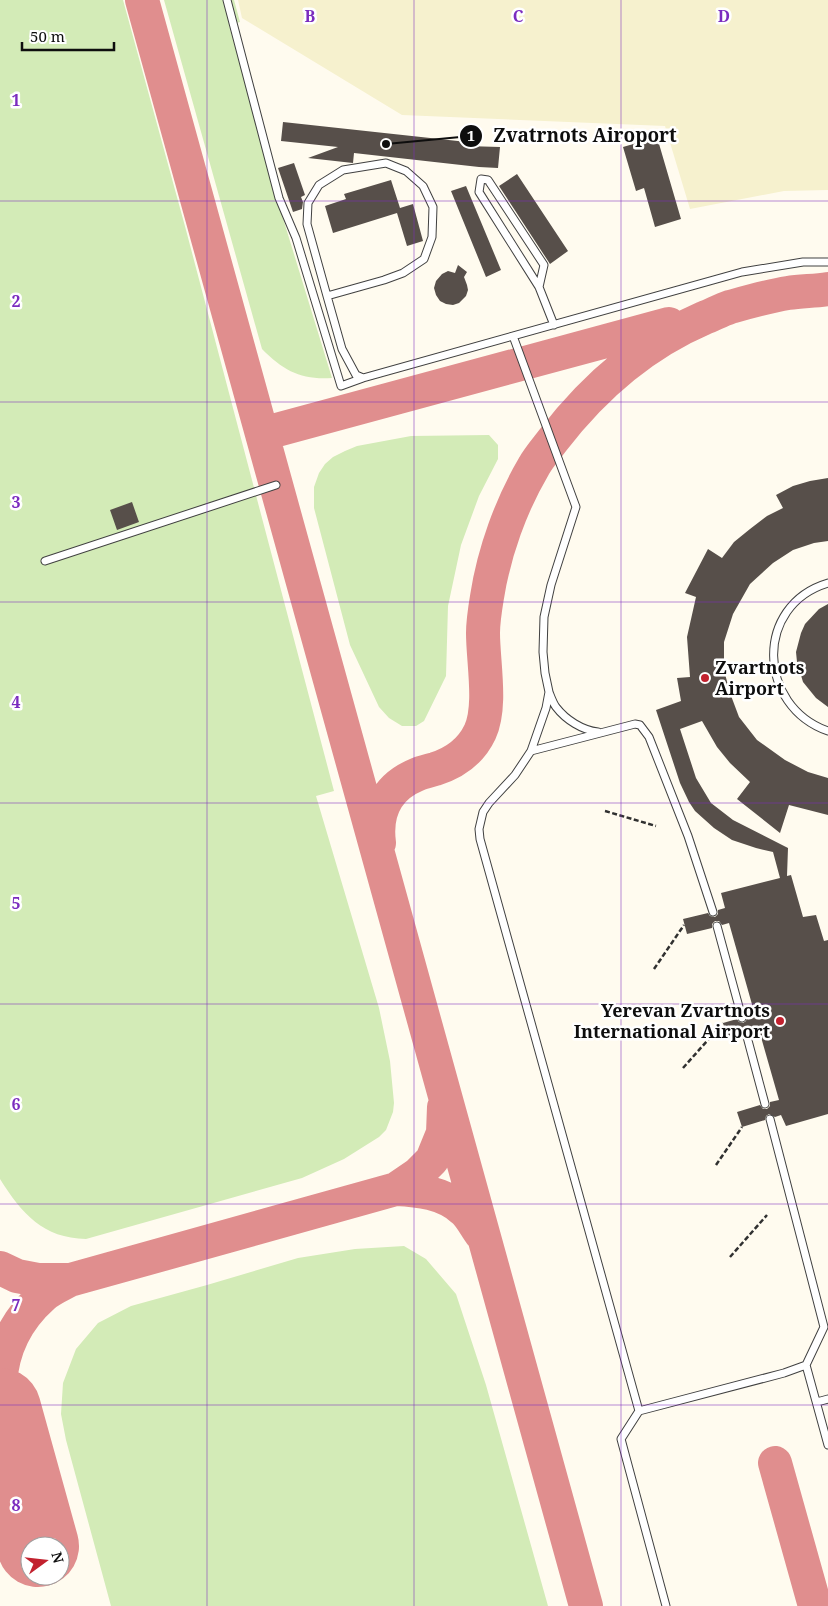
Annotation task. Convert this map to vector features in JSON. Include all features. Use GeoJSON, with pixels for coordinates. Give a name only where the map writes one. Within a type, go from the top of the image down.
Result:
{"type":"FeatureCollection","features":[{"type":"Feature","properties":{"kind":"lane"},"geometry":{"type":"LineString","coordinates":[[227,0],[280,198],[296,238],[341,386],[363,378],[742,272],[804,262],[828,262]]}},
{"type":"Feature","properties":{"kind":"lane"},"geometry":{"type":"LineString","coordinates":[[327,296],[384,280],[402,273],[424,259],[432,237],[433,206],[423,186],[406,171],[386,163],[343,170],[318,185],[308,203],[308,224],[327,296],[342,350],[356,375],[363,378]]}},
{"type":"Feature","properties":{"kind":"lane"},"geometry":{"type":"LineString","coordinates":[[539,287],[544,265],[488,180],[481,179],[479,192],[539,287],[554,325]]}},
{"type":"Feature","properties":{"kind":"lane"},"geometry":{"type":"LineString","coordinates":[[513,336],[576,507],[551,585],[544,617],[543,652],[549,692],[556,707],[569,719],[581,728],[602,732]]}},
{"type":"Feature","properties":{"kind":"lane"},"geometry":{"type":"LineString","coordinates":[[45,561],[276,485]]}},
{"type":"Feature","properties":{"kind":"lane"},"geometry":{"type":"LineString","coordinates":[[828,583],[802,597],[786,615],[776,637],[774,661],[779,685],[791,706],[809,722],[828,731]]}},
{"type":"Feature","properties":{"kind":"lane"},"geometry":{"type":"LineString","coordinates":[[549,692],[546,708],[531,751],[484,812],[479,829],[480,839],[639,1410]]}},
{"type":"Feature","properties":{"kind":"lane"},"geometry":{"type":"LineString","coordinates":[[531,751],[635,724],[640,725],[645,730],[688,836],[713,912]]}},
{"type":"Feature","properties":{"kind":"lane"},"geometry":{"type":"LineString","coordinates":[[717,926],[742,1018]]}},
{"type":"Feature","properties":{"kind":"lane"},"geometry":{"type":"LineString","coordinates":[[746,1033],[765,1104]]}},
{"type":"Feature","properties":{"kind":"lane"},"geometry":{"type":"LineString","coordinates":[[770,1118],[824,1327],[806,1365],[828,1445]]}},
{"type":"Feature","properties":{"kind":"lane"},"geometry":{"type":"LineString","coordinates":[[666,1606],[620,1439],[639,1410],[784,1373],[806,1365]]}},
{"type":"Feature","properties":{"kind":"lane"},"geometry":{"type":"LineString","coordinates":[[817,1402],[828,1399]]}},
{"type":"Feature","properties":{"kind":"path"},"geometry":{"type":"LineString","coordinates":[[605,811],[656,826]]}},
{"type":"Feature","properties":{"kind":"path"},"geometry":{"type":"LineString","coordinates":[[654,969],[684,925]]}},
{"type":"Feature","properties":{"kind":"path"},"geometry":{"type":"LineString","coordinates":[[683,1068],[723,1023]]}},
{"type":"Feature","properties":{"kind":"path"},"geometry":{"type":"LineString","coordinates":[[716,1165],[742,1127]]}},
{"type":"Feature","properties":{"kind":"path"},"geometry":{"type":"LineString","coordinates":[[730,1257],[767,1215]]}},
{"type":"Feature","properties":{"kind":"shaded area"},"geometry":{"type":"Polygon","coordinates":[[[238,0],[828,0],[828,190],[784,191],[690,209],[665,126],[402,115],[242,18],[238,0]]]}},
{"type":"Feature","properties":{"kind":"green space"},"geometry":{"type":"Polygon","coordinates":[[[0,0],[123,0],[186,230],[334,791],[316,796],[379,1008],[390,1061],[394,1103],[393,1112],[386,1130],[379,1137],[344,1159],[302,1178],[86,1239],[71,1238],[58,1234],[35,1222],[8,1192],[0,1179],[0,0]]]}},
{"type":"Feature","properties":{"kind":"green space"},"geometry":{"type":"Polygon","coordinates":[[[164,0],[234,0],[240,22],[229,25],[278,202],[332,378],[302,376],[278,363],[262,349],[164,0]]]}},
{"type":"Feature","properties":{"kind":"green space"},"geometry":{"type":"Polygon","coordinates":[[[489,435],[498,445],[498,459],[479,496],[461,545],[448,606],[446,676],[424,721],[416,726],[402,726],[389,718],[379,707],[350,645],[314,508],[314,487],[319,473],[325,464],[333,457],[357,446],[411,436],[489,435]]]}},
{"type":"Feature","properties":{"kind":"green space"},"geometry":{"type":"Polygon","coordinates":[[[404,1246],[426,1259],[456,1294],[486,1385],[548,1606],[111,1606],[66,1440],[61,1414],[63,1383],[76,1349],[98,1323],[131,1306],[298,1258],[355,1249],[404,1246]]]}},
{"type":"Feature","properties":{"kind":"building"},"geometry":{"type":"Polygon","coordinates":[[[283,122],[467,142],[466,146],[500,147],[498,168],[354,153],[353,163],[308,158],[338,147],[281,141],[283,122]]]}},
{"type":"Feature","properties":{"kind":"building"},"geometry":{"type":"Polygon","coordinates":[[[657,137],[681,219],[655,227],[644,188],[636,191],[623,147],[657,137]]]}},
{"type":"Feature","properties":{"kind":"building"},"geometry":{"type":"Polygon","coordinates":[[[294,163],[305,195],[301,197],[303,202],[302,209],[293,212],[278,168],[294,163]]]}},
{"type":"Feature","properties":{"kind":"building"},"geometry":{"type":"Polygon","coordinates":[[[517,174],[568,251],[550,264],[499,186],[517,174]]]}},
{"type":"Feature","properties":{"kind":"building"},"geometry":{"type":"Polygon","coordinates":[[[391,180],[400,208],[413,204],[423,241],[407,246],[397,213],[333,233],[325,206],[346,199],[344,194],[391,180]]]}},
{"type":"Feature","properties":{"kind":"building"},"geometry":{"type":"Polygon","coordinates":[[[466,186],[501,270],[486,277],[451,191],[466,186]]]}},
{"type":"Feature","properties":{"kind":"building"},"geometry":{"type":"Polygon","coordinates":[[[458,265],[467,272],[464,277],[468,290],[466,296],[459,303],[453,305],[446,304],[440,301],[436,295],[434,288],[436,281],[442,274],[448,271],[455,273],[458,265]]]}},
{"type":"Feature","properties":{"kind":"building"},"geometry":{"type":"Polygon","coordinates":[[[828,478],[828,541],[814,543],[793,550],[773,563],[750,584],[733,614],[724,642],[724,670],[739,717],[757,740],[785,760],[808,772],[828,778],[828,815],[789,805],[780,833],[737,799],[750,782],[730,763],[717,747],[702,721],[680,729],[696,778],[711,803],[733,820],[788,848],[787,876],[791,875],[803,917],[816,915],[824,941],[828,940],[828,1114],[786,1126],[781,1115],[775,1117],[769,1114],[765,1120],[742,1127],[737,1112],[760,1105],[763,1109],[767,1109],[770,1106],[770,1102],[779,1100],[759,1030],[751,1032],[745,1028],[741,1034],[727,1038],[723,1023],[737,1019],[743,1023],[747,1017],[755,1015],[729,923],[722,925],[719,921],[715,921],[712,924],[712,928],[687,934],[683,919],[708,913],[710,916],[715,917],[718,914],[718,910],[725,908],[721,893],[780,878],[773,852],[732,840],[714,828],[695,811],[680,783],[656,710],[681,701],[677,678],[690,677],[687,637],[696,597],[685,593],[708,549],[722,558],[734,542],[767,516],[783,508],[776,495],[793,486],[828,478]]]}},
{"type":"Feature","properties":{"kind":"building"},"geometry":{"type":"Polygon","coordinates":[[[132,502],[139,522],[117,530],[110,510],[132,502]]]}},
{"type":"Feature","properties":{"kind":"building"},"geometry":{"type":"Polygon","coordinates":[[[828,604],[828,707],[816,698],[803,682],[796,652],[805,624],[819,609],[828,604]]]}},
{"type":"Feature","properties":{"kind":"taxiway"},"geometry":{"type":"LineString","coordinates":[[142,0],[586,1606]]}},
{"type":"Feature","properties":{"kind":"taxiway"},"geometry":{"type":"LineString","coordinates":[[379,843],[378,832],[381,811],[390,794],[397,786],[421,773],[455,760],[472,745],[480,732],[486,710],[483,645],[484,620],[494,563],[504,529],[526,481],[538,459],[568,421],[602,385],[621,369],[640,354],[682,329],[730,307],[744,303],[788,293],[828,289]]}},
{"type":"Feature","properties":{"kind":"taxiway"},"geometry":{"type":"LineString","coordinates":[[262,434],[669,324]]}},
{"type":"Feature","properties":{"kind":"taxiway"},"geometry":{"type":"LineString","coordinates":[[444,1107],[443,1133],[432,1160],[418,1174],[396,1189],[413,1190],[447,1199],[465,1211],[481,1234]]}},
{"type":"Feature","properties":{"kind":"taxiway"},"geometry":{"type":"LineString","coordinates":[[0,1268],[17,1276],[38,1280],[70,1280],[396,1189]]}},
{"type":"Feature","properties":{"kind":"taxiway"},"geometry":{"type":"LineString","coordinates":[[0,1384],[4,1359],[18,1325],[43,1296],[70,1280]]}},
{"type":"Feature","properties":{"kind":"taxiway"},"geometry":{"type":"LineString","coordinates":[[0,1400],[4,1424]]}},
{"type":"Feature","properties":{"kind":"taxiway"},"geometry":{"type":"LineString","coordinates":[[775,1463],[815,1606]]}},
{"type":"Feature","properties":{"kind":"runway"},"geometry":{"type":"LineString","coordinates":[[0,1409],[35,1536]]}},
{"type":"Feature","properties":{"kind":"place","name":"Zvatrnots Airoport"},"geometry":{"type":"Point","coordinates":[386,144]}},
{"type":"Feature","properties":{"kind":"place","name":"Zvartnots Airport"},"geometry":{"type":"Point","coordinates":[705,678]}},
{"type":"Feature","properties":{"kind":"place","name":"Yerevan Zvartnots International Airport"},"geometry":{"type":"Point","coordinates":[780,1021]}}]}
